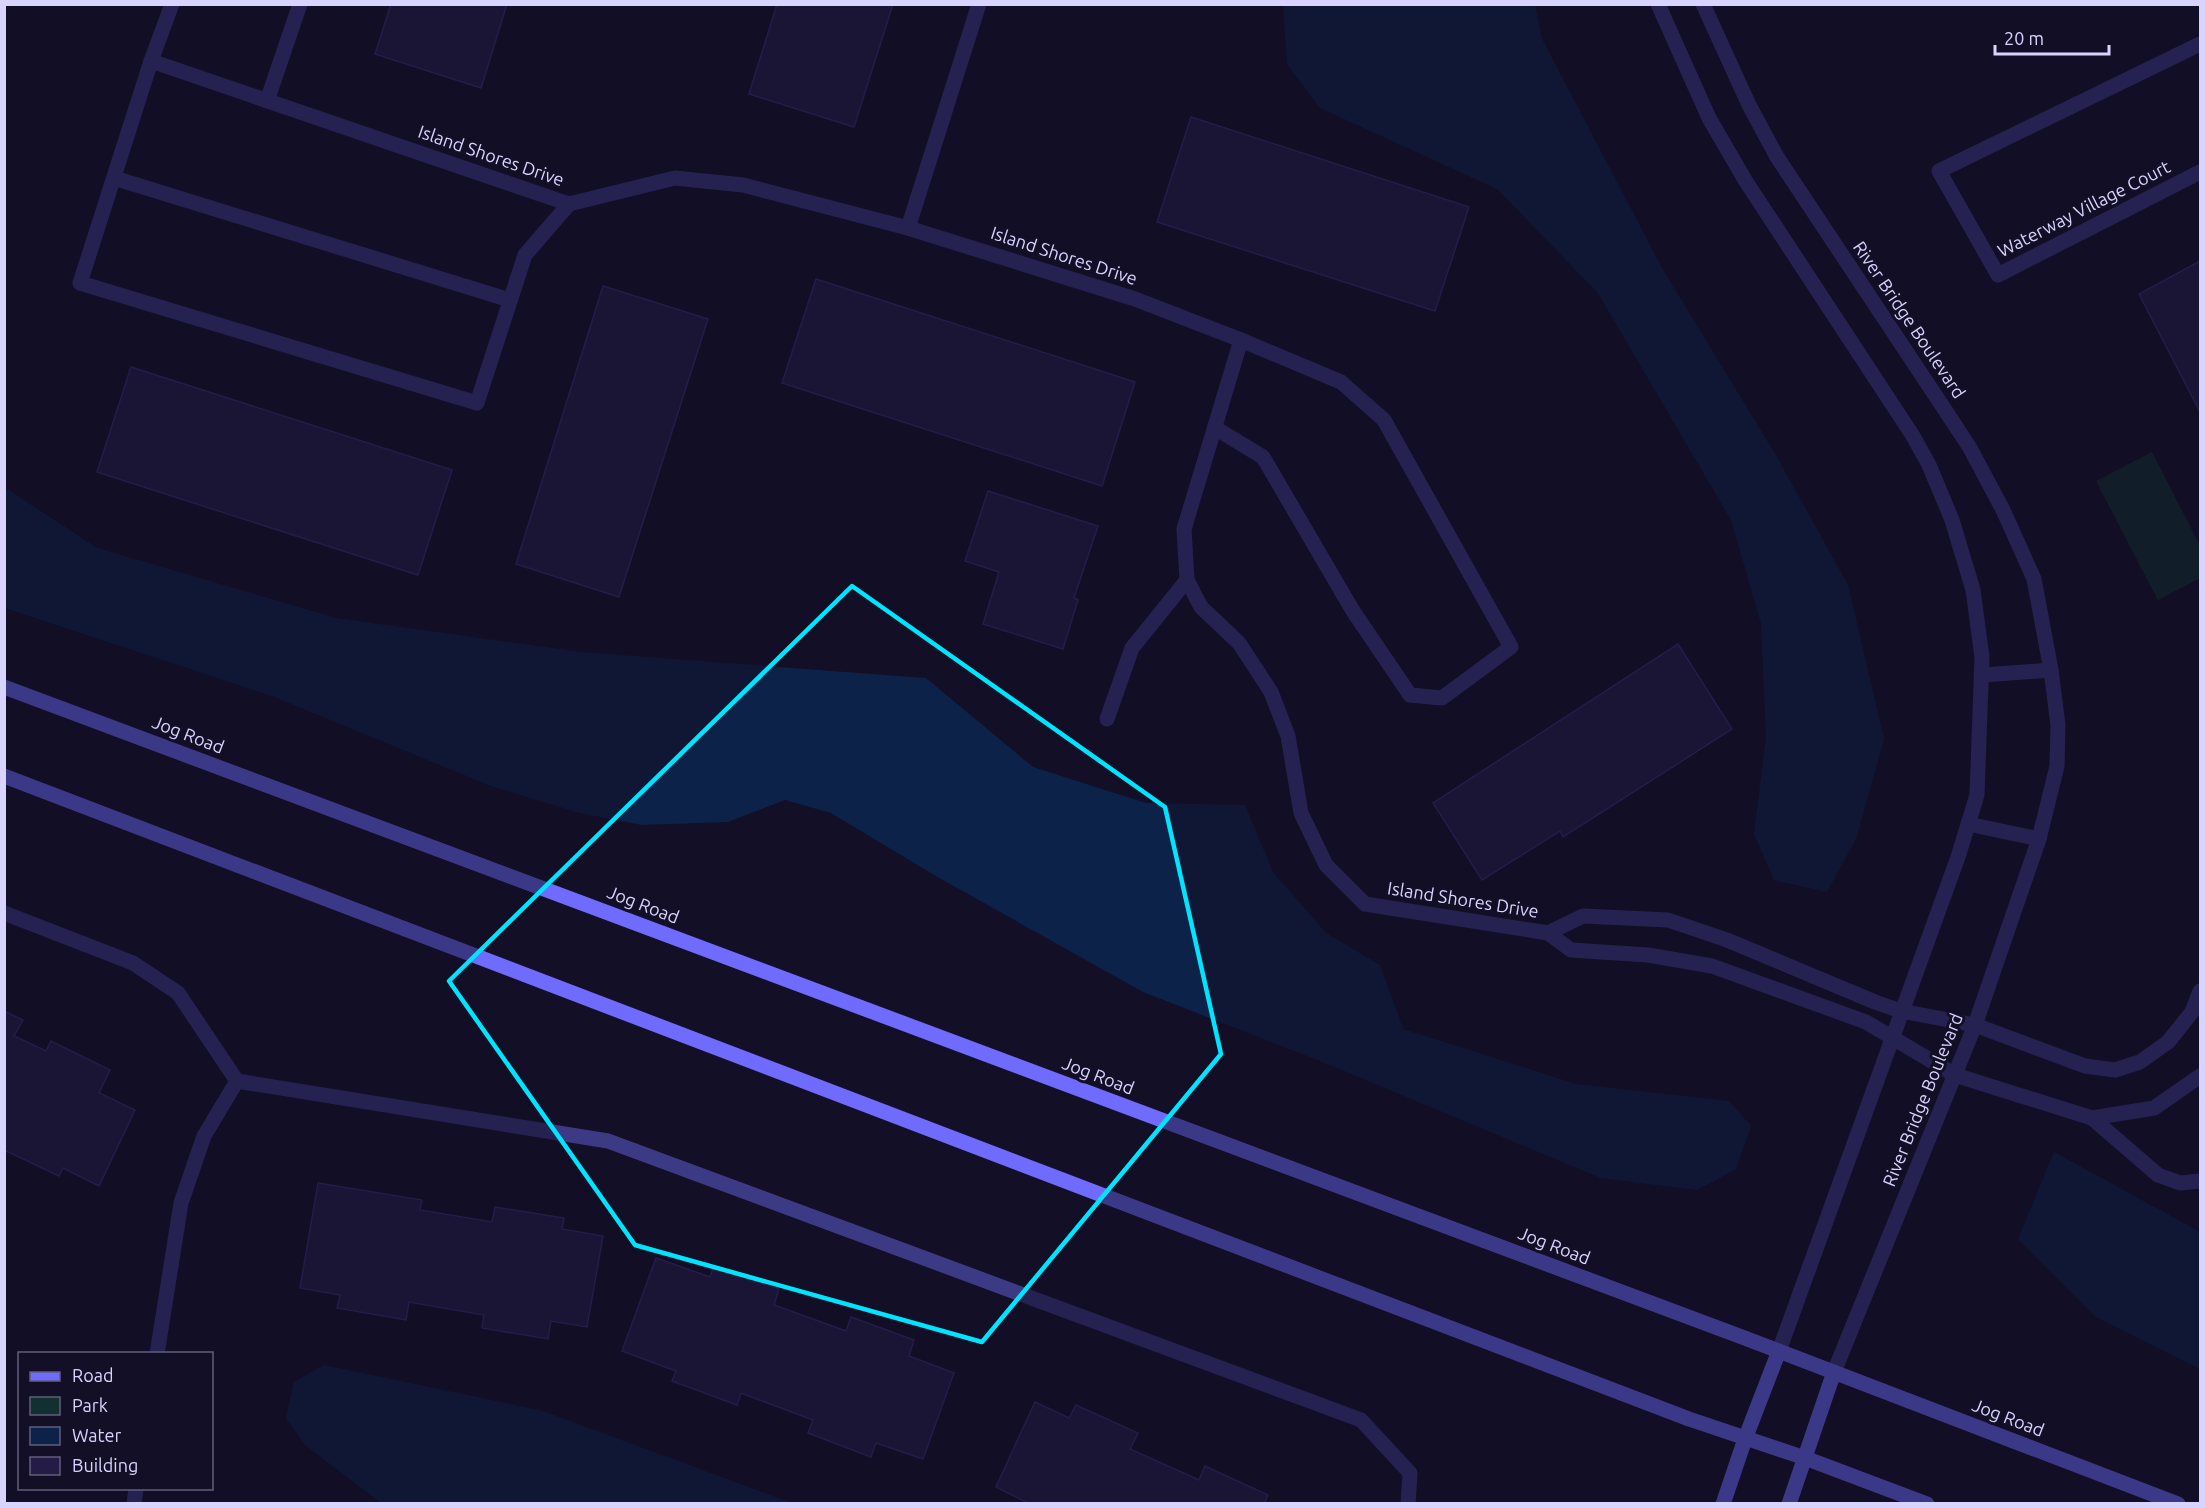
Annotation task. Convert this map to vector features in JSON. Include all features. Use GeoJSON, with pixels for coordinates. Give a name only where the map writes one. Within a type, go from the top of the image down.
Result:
{"type":"FeatureCollection","features":[{"type":"Feature","properties":{"kind":"main road","name":"Jog Road"},"geometry":{"type":"LineString","coordinates":[[4,687],[1779,1351],[2178,1503]]}},
{"type":"Feature","properties":{"kind":"main road"},"geometry":{"type":"LineString","coordinates":[[4,776],[1745,1439],[1805,1458],[1927,1503]]}},
{"type":"Feature","properties":{"kind":"main road"},"geometry":{"type":"LineString","coordinates":[[1723,1503],[1779,1351]]}},
{"type":"Feature","properties":{"kind":"main road"},"geometry":{"type":"LineString","coordinates":[[1789,1503],[1834,1372]]}},
{"type":"Feature","properties":{"kind":"street"},"geometry":{"type":"LineString","coordinates":[[172,4],[80,283],[477,403],[525,255],[570,204]]}},
{"type":"Feature","properties":{"kind":"street"},"geometry":{"type":"LineString","coordinates":[[267,101],[300,4]]}},
{"type":"Feature","properties":{"kind":"street"},"geometry":{"type":"LineString","coordinates":[[908,228],[979,4]]}},
{"type":"Feature","properties":{"kind":"street"},"geometry":{"type":"LineString","coordinates":[[1658,4],[1709,118],[1744,180],[1913,436],[1929,465],[1952,520],[1973,590],[1982,657],[1977,795],[1958,857],[1779,1351]]}},
{"type":"Feature","properties":{"kind":"street","name":"River Bridge Boulevard"},"geometry":{"type":"LineString","coordinates":[[1703,4],[1749,105],[1777,157],[1970,448],[2003,510],[2034,579],[2051,670],[2058,725],[2057,766],[2039,839],[1975,1026],[1834,1372]]}},
{"type":"Feature","properties":{"kind":"street","name":"Waterway Village Court"},"geometry":{"type":"LineString","coordinates":[[2200,44],[1939,171],[1998,275],[2200,172]]}},
{"type":"Feature","properties":{"kind":"street","name":"Island Shores Drive"},"geometry":{"type":"LineString","coordinates":[[151,62],[570,204],[675,178],[743,185],[908,228],[1135,299],[1241,340],[1184,529],[1187,580],[1201,608],[1239,643],[1271,692],[1288,736],[1301,813],[1326,865],[1365,904],[1548,933],[1571,950],[1648,955],[1712,966],[1866,1022],[1892,1037]]}},
{"type":"Feature","properties":{"kind":"street"},"geometry":{"type":"LineString","coordinates":[[114,178],[510,300]]}},
{"type":"Feature","properties":{"kind":"street"},"geometry":{"type":"LineString","coordinates":[[1215,428],[1263,457],[1353,611],[1410,695],[1442,698],[1511,647],[1384,420],[1341,382],[1241,340]]}},
{"type":"Feature","properties":{"kind":"street"},"geometry":{"type":"LineString","coordinates":[[1107,719],[1132,648],[1187,580]]}},
{"type":"Feature","properties":{"kind":"street"},"geometry":{"type":"LineString","coordinates":[[1983,675],[2051,670]]}},
{"type":"Feature","properties":{"kind":"street"},"geometry":{"type":"LineString","coordinates":[[1968,824],[2039,839]]}},
{"type":"Feature","properties":{"kind":"street"},"geometry":{"type":"LineString","coordinates":[[4,913],[133,963],[178,993],[237,1081],[608,1141],[1361,1420],[1410,1473],[1408,1503]]}},
{"type":"Feature","properties":{"kind":"street","name":"Island Shores Drive"},"geometry":{"type":"LineString","coordinates":[[1548,933],[1583,916],[1668,921],[1727,940],[1901,1011]]}},
{"type":"Feature","properties":{"kind":"street"},"geometry":{"type":"LineString","coordinates":[[1901,1011],[1975,1026],[2085,1066],[2115,1070],[2140,1062],[2168,1042],[2192,1012],[2200,992]]}},
{"type":"Feature","properties":{"kind":"street"},"geometry":{"type":"LineString","coordinates":[[1892,1037],[1955,1075],[2092,1118],[2158,1174],[2180,1183],[2200,1180]]}},
{"type":"Feature","properties":{"kind":"street"},"geometry":{"type":"LineString","coordinates":[[2092,1118],[2154,1108],[2200,1076]]}},
{"type":"Feature","properties":{"kind":"street"},"geometry":{"type":"LineString","coordinates":[[158,1352],[181,1203],[204,1136],[237,1081]]}},
{"type":"Feature","properties":{"kind":"highlighted area"},"geometry":{"type":"Polygon","coordinates":[[[852,586],[1165,807],[1221,1054],[982,1342],[635,1245],[449,981],[852,586]]]}},
{"type":"Feature","properties":{"kind":"green space"},"geometry":{"type":"Polygon","coordinates":[[[2152,452],[2200,546],[2200,578],[2158,600],[2096,481],[2152,452]]]}},
{"type":"Feature","properties":{"kind":"water"},"geometry":{"type":"Polygon","coordinates":[[[1283,5],[1535,5],[1542,39],[1662,268],[1777,457],[1848,585],[1884,739],[1856,839],[1827,892],[1774,880],[1754,834],[1766,738],[1761,623],[1731,520],[1598,293],[1497,189],[1320,108],[1287,64],[1283,5]]]}},
{"type":"Feature","properties":{"kind":"water"},"geometry":{"type":"Polygon","coordinates":[[[4,487],[97,548],[336,618],[581,652],[926,678],[1033,767],[1146,803],[1245,805],[1273,872],[1326,933],[1380,965],[1403,1029],[1576,1084],[1729,1101],[1751,1126],[1736,1169],[1697,1190],[1601,1178],[1325,1063],[1143,992],[941,879],[831,813],[785,800],[728,822],[642,825],[580,813],[491,786],[272,696],[5,608],[4,487]]]}},
{"type":"Feature","properties":{"kind":"water"},"geometry":{"type":"Polygon","coordinates":[[[2054,1152],[2200,1232],[2200,1369],[2096,1317],[2018,1239],[2054,1152]]]}},
{"type":"Feature","properties":{"kind":"water"},"geometry":{"type":"Polygon","coordinates":[[[324,1365],[543,1411],[792,1503],[381,1503],[305,1445],[286,1418],[294,1382],[324,1365]]]}},
{"type":"Feature","properties":{"kind":"building"},"geometry":{"type":"Polygon","coordinates":[[[391,4],[507,4],[481,88],[375,54],[391,4]]]}},
{"type":"Feature","properties":{"kind":"building"},"geometry":{"type":"Polygon","coordinates":[[[777,4],[893,4],[854,127],[749,94],[777,4]]]}},
{"type":"Feature","properties":{"kind":"building"},"geometry":{"type":"Polygon","coordinates":[[[1191,117],[1469,207],[1435,311],[1157,222],[1191,117]]]}},
{"type":"Feature","properties":{"kind":"building"},"geometry":{"type":"Polygon","coordinates":[[[2200,261],[2200,412],[2139,294],[2200,261]]]}},
{"type":"Feature","properties":{"kind":"building"},"geometry":{"type":"Polygon","coordinates":[[[816,279],[1135,382],[1102,486],[782,383],[816,279]]]}},
{"type":"Feature","properties":{"kind":"building"},"geometry":{"type":"Polygon","coordinates":[[[603,286],[708,319],[619,597],[516,564],[603,286]]]}},
{"type":"Feature","properties":{"kind":"building"},"geometry":{"type":"Polygon","coordinates":[[[131,367],[452,470],[418,575],[97,472],[131,367]]]}},
{"type":"Feature","properties":{"kind":"building"},"geometry":{"type":"Polygon","coordinates":[[[988,491],[1098,526],[1074,598],[1078,600],[1063,649],[983,624],[999,572],[965,561],[988,491]]]}},
{"type":"Feature","properties":{"kind":"building"},"geometry":{"type":"Polygon","coordinates":[[[1678,644],[1732,729],[1563,837],[1560,831],[1482,880],[1433,803],[1678,644]]]}},
{"type":"Feature","properties":{"kind":"building"},"geometry":{"type":"Polygon","coordinates":[[[4,1011],[23,1020],[14,1036],[46,1051],[51,1041],[110,1070],[99,1093],[135,1110],[99,1186],[63,1168],[59,1176],[4,1150],[4,1011]]]}},
{"type":"Feature","properties":{"kind":"building"},"geometry":{"type":"Polygon","coordinates":[[[318,1183],[422,1200],[420,1210],[492,1222],[495,1207],[564,1218],[562,1229],[603,1236],[587,1327],[551,1321],[548,1339],[482,1328],[484,1315],[409,1302],[406,1320],[337,1308],[340,1295],[300,1288],[318,1183]]]}},
{"type":"Feature","properties":{"kind":"building"},"geometry":{"type":"Polygon","coordinates":[[[656,1258],[710,1277],[714,1266],[779,1289],[774,1305],[846,1331],[851,1317],[914,1340],[909,1356],[954,1373],[923,1459],[876,1443],[871,1457],[808,1433],[813,1420],[741,1393],[737,1405],[672,1381],[676,1371],[622,1351],[656,1258]]]}},
{"type":"Feature","properties":{"kind":"building"},"geometry":{"type":"Polygon","coordinates":[[[1035,1402],[1069,1418],[1076,1405],[1138,1433],[1130,1449],[1199,1480],[1205,1466],[1268,1495],[1264,1504],[1030,1504],[996,1487],[1035,1402]]]}}]}
